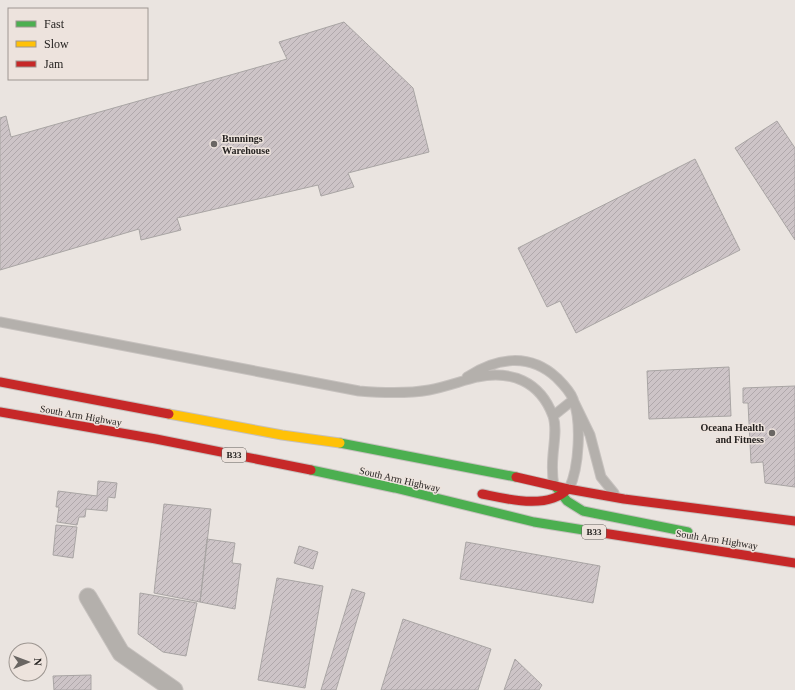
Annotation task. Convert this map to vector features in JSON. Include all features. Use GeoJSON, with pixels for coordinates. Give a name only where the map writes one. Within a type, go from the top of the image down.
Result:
{"type":"FeatureCollection","features":[{"type":"Feature","properties":{"kind":"main road","name":"South Arm Highway"},"geometry":{"type":"LineString","coordinates":[[0,382],[282,435],[350,444],[554,486]]}},
{"type":"Feature","properties":{"kind":"main road","name":"South Arm Highway"},"geometry":{"type":"LineString","coordinates":[[0,412],[156,439],[395,488],[534,522],[792,563]]}},
{"type":"Feature","properties":{"kind":"main road"},"geometry":{"type":"LineString","coordinates":[[554,486],[565,493],[572,506],[583,511],[696,533]]}},
{"type":"Feature","properties":{"kind":"main road"},"geometry":{"type":"LineString","coordinates":[[395,488],[439,490]]}},
{"type":"Feature","properties":{"kind":"main road"},"geometry":{"type":"LineString","coordinates":[[476,493],[517,501],[539,500],[565,493],[795,521]]}},
{"type":"Feature","properties":{"kind":"main road"},"geometry":{"type":"LineString","coordinates":[[747,547],[792,563]]}},
{"type":"Feature","properties":{"kind":"street"},"geometry":{"type":"LineString","coordinates":[[88,597],[121,653],[174,690]]}},
{"type":"Feature","properties":{"kind":"lane"},"geometry":{"type":"LineString","coordinates":[[0,322],[359,390],[405,393],[431,390],[486,376],[500,374],[511,376],[525,381],[538,390],[553,416],[554,439],[552,470],[554,486]]}},
{"type":"Feature","properties":{"kind":"lane"},"geometry":{"type":"LineString","coordinates":[[459,382],[482,367],[502,361],[521,360],[540,366],[553,375],[565,387],[574,400],[590,435],[601,477],[609,488],[624,499]]}},
{"type":"Feature","properties":{"kind":"lane"},"geometry":{"type":"LineString","coordinates":[[553,416],[574,400]]}},
{"type":"Feature","properties":{"kind":"lane"},"geometry":{"type":"LineString","coordinates":[[565,493],[574,478],[578,452],[574,400]]}},
{"type":"Feature","properties":{"kind":"building","name":"Bunnings Warehouse"},"geometry":{"type":"Polygon","coordinates":[[[344,22],[413,88],[429,152],[348,173],[354,187],[321,196],[318,185],[177,218],[181,230],[141,240],[139,229],[0,270],[0,118],[6,116],[11,137],[287,59],[279,42],[344,22]]]}},
{"type":"Feature","properties":{"kind":"building"},"geometry":{"type":"Polygon","coordinates":[[[777,121],[795,148],[795,240],[735,148],[777,121]]]}},
{"type":"Feature","properties":{"kind":"building"},"geometry":{"type":"Polygon","coordinates":[[[695,159],[740,250],[576,333],[560,301],[547,307],[518,248],[695,159]]]}},
{"type":"Feature","properties":{"kind":"building"},"geometry":{"type":"Polygon","coordinates":[[[729,367],[731,416],[649,419],[647,371],[729,367]]]}},
{"type":"Feature","properties":{"kind":"building","name":"Oceana Health and Fitness"},"geometry":{"type":"Polygon","coordinates":[[[795,386],[795,487],[765,483],[763,462],[751,463],[748,403],[743,403],[743,388],[795,386]]]}},
{"type":"Feature","properties":{"kind":"building"},"geometry":{"type":"Polygon","coordinates":[[[98,481],[117,483],[115,498],[108,497],[107,511],[86,509],[85,517],[79,517],[77,525],[57,522],[59,507],[56,507],[58,491],[97,496],[98,481]]]}},
{"type":"Feature","properties":{"kind":"building"},"geometry":{"type":"Polygon","coordinates":[[[164,504],[211,509],[200,602],[154,593],[164,504]]]}},
{"type":"Feature","properties":{"kind":"building"},"geometry":{"type":"Polygon","coordinates":[[[56,525],[77,527],[73,558],[53,555],[56,525]]]}},
{"type":"Feature","properties":{"kind":"building"},"geometry":{"type":"Polygon","coordinates":[[[207,539],[235,543],[232,563],[241,564],[235,609],[200,602],[207,539]]]}},
{"type":"Feature","properties":{"kind":"building"},"geometry":{"type":"Polygon","coordinates":[[[466,542],[600,566],[593,603],[460,579],[466,542]]]}},
{"type":"Feature","properties":{"kind":"building"},"geometry":{"type":"Polygon","coordinates":[[[299,546],[318,552],[313,569],[294,563],[299,546]]]}},
{"type":"Feature","properties":{"kind":"building"},"geometry":{"type":"Polygon","coordinates":[[[277,578],[323,586],[305,688],[258,680],[277,578]]]}},
{"type":"Feature","properties":{"kind":"building"},"geometry":{"type":"Polygon","coordinates":[[[352,589],[365,593],[336,690],[321,690],[352,589]]]}},
{"type":"Feature","properties":{"kind":"building"},"geometry":{"type":"Polygon","coordinates":[[[140,593],[197,603],[186,656],[163,652],[138,634],[140,593]]]}},
{"type":"Feature","properties":{"kind":"building"},"geometry":{"type":"Polygon","coordinates":[[[403,619],[491,649],[478,690],[381,690],[403,619]]]}},
{"type":"Feature","properties":{"kind":"building"},"geometry":{"type":"Polygon","coordinates":[[[515,659],[542,685],[539,690],[504,690],[515,659]]]}},
{"type":"Feature","properties":{"kind":"building"},"geometry":{"type":"Polygon","coordinates":[[[91,675],[91,690],[54,690],[53,676],[91,675]]]}},
{"type":"Feature","properties":{"kind":"traffic: fast"},"geometry":{"type":"LineString","coordinates":[[340,443],[516,477]]}},
{"type":"Feature","properties":{"kind":"traffic: fast"},"geometry":{"type":"LineString","coordinates":[[311,470],[395,488],[534,522],[590,531]]}},
{"type":"Feature","properties":{"kind":"traffic: fast"},"geometry":{"type":"LineString","coordinates":[[555,486],[567,501],[583,511],[688,532]]}},
{"type":"Feature","properties":{"kind":"traffic: slow"},"geometry":{"type":"LineString","coordinates":[[169,414],[282,435],[340,443]]}},
{"type":"Feature","properties":{"kind":"traffic: jam"},"geometry":{"type":"LineString","coordinates":[[0,382],[169,414]]}},
{"type":"Feature","properties":{"kind":"traffic: jam"},"geometry":{"type":"LineString","coordinates":[[0,412],[156,439],[311,470]]}},
{"type":"Feature","properties":{"kind":"traffic: jam"},"geometry":{"type":"LineString","coordinates":[[516,477],[568,489],[624,499],[795,521]]}},
{"type":"Feature","properties":{"kind":"traffic: jam"},"geometry":{"type":"LineString","coordinates":[[482,494],[515,500],[539,501],[560,495],[568,489]]}},
{"type":"Feature","properties":{"kind":"traffic: jam"},"geometry":{"type":"LineString","coordinates":[[590,531],[795,563]]}},
{"type":"Feature","properties":{"kind":"place","name":"Bunnings Warehouse"},"geometry":{"type":"Point","coordinates":[214,144]}},
{"type":"Feature","properties":{"kind":"place","name":"Oceana Health and Fitness"},"geometry":{"type":"Point","coordinates":[772,433]}}]}
